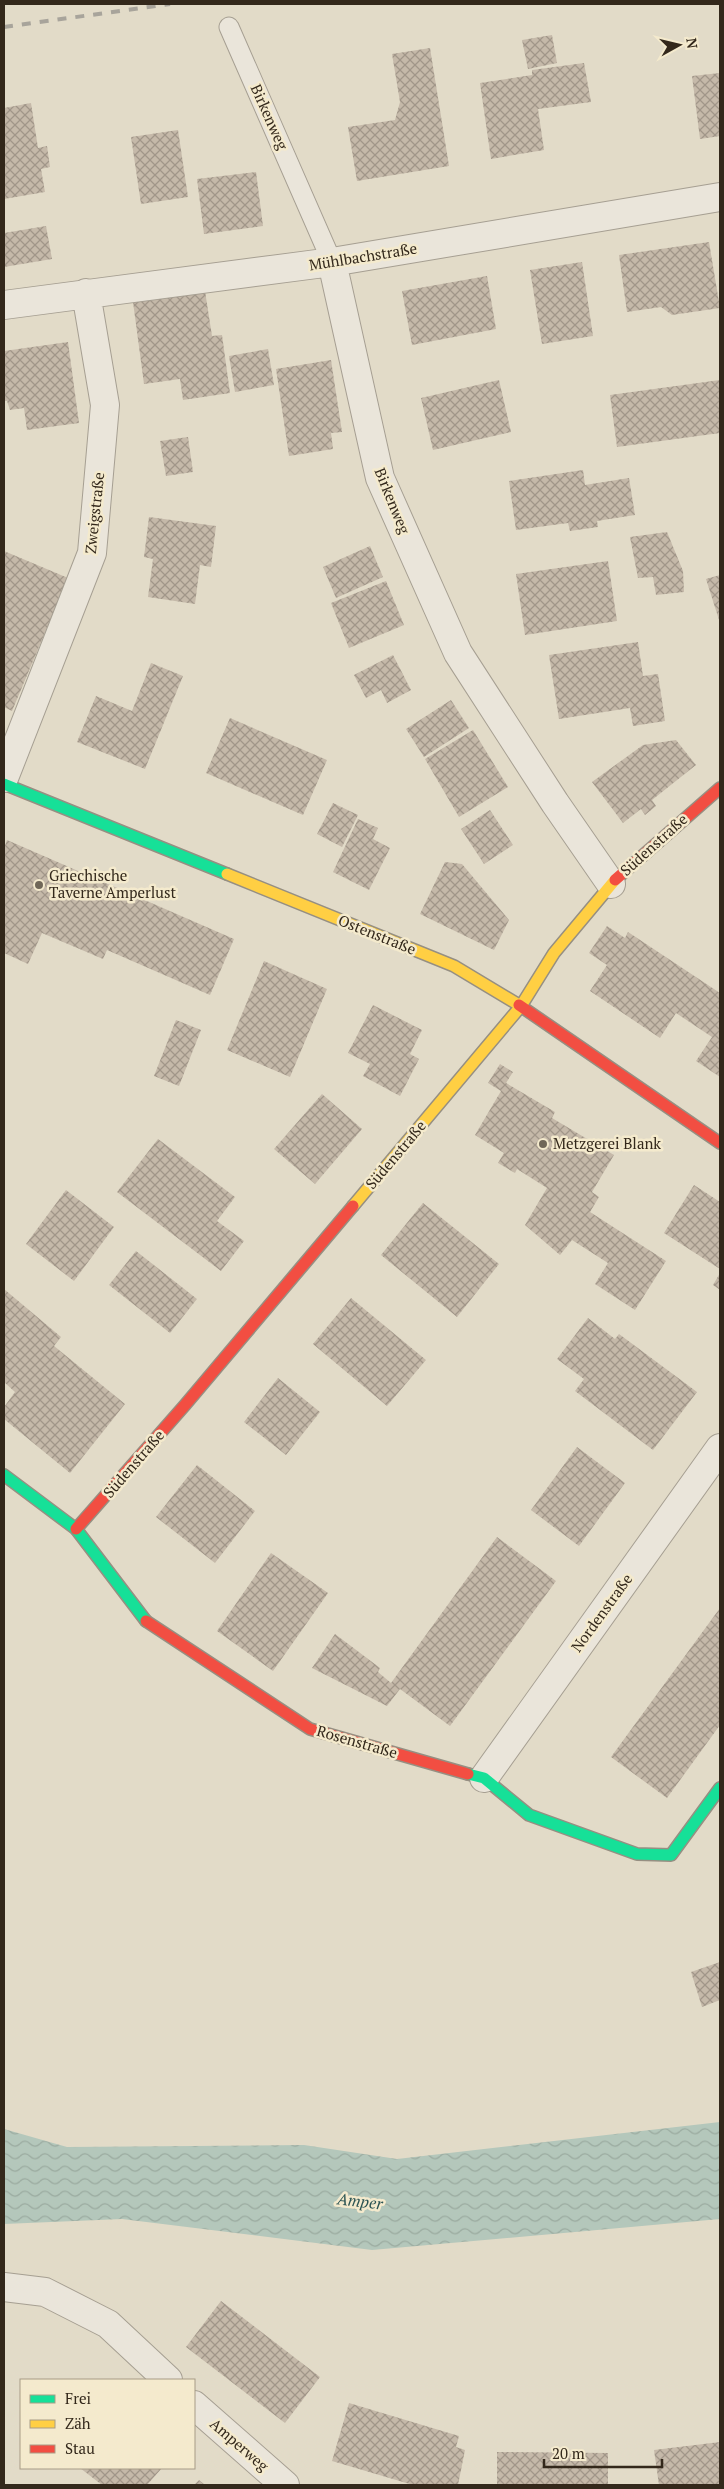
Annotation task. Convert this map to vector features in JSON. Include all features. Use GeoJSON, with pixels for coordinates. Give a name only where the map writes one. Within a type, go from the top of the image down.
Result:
{"type":"FeatureCollection","features":[{"type":"Feature","properties":{"kind":"street","name":"Mühlbachstraße"},"geometry":{"type":"LineString","coordinates":[[4,305],[332,262],[720,197]]}},
{"type":"Feature","properties":{"kind":"street","name":"Birkenweg"},"geometry":{"type":"LineString","coordinates":[[332,262],[380,478],[454,644],[555,803],[611,884]]}},
{"type":"Feature","properties":{"kind":"street","name":"Zweigstraße"},"geometry":{"type":"LineString","coordinates":[[4,778],[92,553],[105,404],[86,294]]}},
{"type":"Feature","properties":{"kind":"street","name":"Ostenstraße"},"geometry":{"type":"LineString","coordinates":[[4,784],[454,966],[521,1006],[720,1143]]}},
{"type":"Feature","properties":{"kind":"street","name":"Südenstraße"},"geometry":{"type":"LineString","coordinates":[[76,1530],[185,1405],[521,1006],[554,953],[611,884],[720,788]]}},
{"type":"Feature","properties":{"kind":"street","name":"Nordenstraße"},"geometry":{"type":"LineString","coordinates":[[484,1778],[720,1448]]}},
{"type":"Feature","properties":{"kind":"street","name":"Rosenstraße"},"geometry":{"type":"LineString","coordinates":[[4,1475],[76,1530],[146,1621],[310,1729],[484,1778],[529,1815],[637,1854],[671,1855],[720,1788]]}},
{"type":"Feature","properties":{"kind":"street"},"geometry":{"type":"LineString","coordinates":[[4,2287],[46,2292],[108,2324],[167,2379]]}},
{"type":"Feature","properties":{"kind":"street","name":"Amperweg"},"geometry":{"type":"LineString","coordinates":[[195,2405],[285,2485]]}},
{"type":"Feature","properties":{"kind":"lane","name":"Birkenweg"},"geometry":{"type":"LineString","coordinates":[[229,27],[332,262]]}},
{"type":"Feature","properties":{"kind":"water","name":"Amper"},"geometry":{"type":"Polygon","coordinates":[[[720,2122],[720,2219],[372,2250],[122,2219],[4,2224],[4,2129],[67,2147],[304,2145],[397,2159],[720,2122]]]}},
{"type":"Feature","properties":{"kind":"building"},"geometry":{"type":"Polygon","coordinates":[[[552,35],[557,63],[528,69],[522,40],[552,35]]]}},
{"type":"Feature","properties":{"kind":"building"},"geometry":{"type":"Polygon","coordinates":[[[430,48],[449,166],[357,181],[348,127],[395,120],[400,102],[392,54],[430,48]]]}},
{"type":"Feature","properties":{"kind":"building"},"geometry":{"type":"Polygon","coordinates":[[[584,63],[591,102],[538,109],[544,150],[491,159],[480,83],[532,75],[532,70],[584,63]]]}},
{"type":"Feature","properties":{"kind":"building"},"geometry":{"type":"Polygon","coordinates":[[[720,73],[720,136],[700,139],[692,76],[720,73]]]}},
{"type":"Feature","properties":{"kind":"building"},"geometry":{"type":"Polygon","coordinates":[[[31,103],[38,148],[47,146],[50,167],[41,169],[45,192],[4,199],[4,108],[31,103]]]}},
{"type":"Feature","properties":{"kind":"building"},"geometry":{"type":"Polygon","coordinates":[[[178,130],[188,197],[141,204],[131,137],[178,130]]]}},
{"type":"Feature","properties":{"kind":"building"},"geometry":{"type":"Polygon","coordinates":[[[256,172],[263,226],[204,234],[197,179],[256,172]]]}},
{"type":"Feature","properties":{"kind":"building"},"geometry":{"type":"Polygon","coordinates":[[[46,226],[52,259],[4,267],[4,233],[46,226]]]}},
{"type":"Feature","properties":{"kind":"building"},"geometry":{"type":"Polygon","coordinates":[[[709,242],[720,308],[672,315],[661,307],[627,312],[619,255],[709,242]]]}},
{"type":"Feature","properties":{"kind":"building"},"geometry":{"type":"Polygon","coordinates":[[[582,262],[593,336],[542,344],[530,270],[582,262]]]}},
{"type":"Feature","properties":{"kind":"building"},"geometry":{"type":"Polygon","coordinates":[[[487,276],[496,329],[412,345],[402,291],[487,276]]]}},
{"type":"Feature","properties":{"kind":"building"},"geometry":{"type":"Polygon","coordinates":[[[205,291],[212,336],[222,335],[230,393],[183,400],[180,379],[144,384],[133,302],[205,291]]]}},
{"type":"Feature","properties":{"kind":"building"},"geometry":{"type":"Polygon","coordinates":[[[68,342],[79,423],[27,430],[24,408],[10,410],[7,401],[4,401],[4,351],[68,342]]]}},
{"type":"Feature","properties":{"kind":"building"},"geometry":{"type":"Polygon","coordinates":[[[268,349],[274,385],[235,392],[229,356],[268,349]]]}},
{"type":"Feature","properties":{"kind":"building"},"geometry":{"type":"Polygon","coordinates":[[[331,360],[342,432],[331,433],[333,449],[289,456],[276,369],[331,360]]]}},
{"type":"Feature","properties":{"kind":"building"},"geometry":{"type":"Polygon","coordinates":[[[499,380],[511,432],[433,450],[421,398],[499,380]]]}},
{"type":"Feature","properties":{"kind":"building"},"geometry":{"type":"Polygon","coordinates":[[[720,380],[720,433],[617,447],[610,395],[720,380]]]}},
{"type":"Feature","properties":{"kind":"building"},"geometry":{"type":"Polygon","coordinates":[[[188,437],[193,472],[166,476],[160,441],[188,437]]]}},
{"type":"Feature","properties":{"kind":"building"},"geometry":{"type":"Polygon","coordinates":[[[583,470],[585,485],[629,478],[635,515],[597,521],[598,527],[570,531],[568,523],[516,530],[509,481],[583,470]]]}},
{"type":"Feature","properties":{"kind":"building"},"geometry":{"type":"Polygon","coordinates":[[[149,517],[216,526],[211,567],[200,565],[195,604],[148,597],[153,559],[144,557],[149,517]]]}},
{"type":"Feature","properties":{"kind":"building"},"geometry":{"type":"Polygon","coordinates":[[[667,532],[683,571],[684,592],[656,595],[653,577],[638,578],[630,537],[667,532]]]}},
{"type":"Feature","properties":{"kind":"building"},"geometry":{"type":"Polygon","coordinates":[[[370,546],[383,577],[336,598],[323,567],[370,546]]]}},
{"type":"Feature","properties":{"kind":"building"},"geometry":{"type":"Polygon","coordinates":[[[4,551],[68,578],[12,711],[4,707],[4,551]]]}},
{"type":"Feature","properties":{"kind":"building"},"geometry":{"type":"Polygon","coordinates":[[[608,561],[617,621],[525,635],[516,574],[608,561]]]}},
{"type":"Feature","properties":{"kind":"building"},"geometry":{"type":"Polygon","coordinates":[[[720,575],[720,623],[706,579],[720,575]]]}},
{"type":"Feature","properties":{"kind":"building"},"geometry":{"type":"Polygon","coordinates":[[[386,581],[404,625],[349,648],[331,603],[386,581]]]}},
{"type":"Feature","properties":{"kind":"building"},"geometry":{"type":"Polygon","coordinates":[[[638,642],[643,676],[658,674],[665,721],[633,726],[630,708],[559,719],[549,655],[638,642]]]}},
{"type":"Feature","properties":{"kind":"building"},"geometry":{"type":"Polygon","coordinates":[[[393,655],[411,690],[387,703],[381,690],[366,698],[354,675],[393,655]]]}},
{"type":"Feature","properties":{"kind":"building"},"geometry":{"type":"Polygon","coordinates":[[[151,663],[183,676],[145,769],[77,742],[96,696],[132,711],[151,663]]]}},
{"type":"Feature","properties":{"kind":"building"},"geometry":{"type":"Polygon","coordinates":[[[451,700],[469,728],[424,757],[406,729],[451,700]]]}},
{"type":"Feature","properties":{"kind":"building"},"geometry":{"type":"Polygon","coordinates":[[[230,718],[327,760],[303,815],[206,773],[230,718]]]}},
{"type":"Feature","properties":{"kind":"building"},"geometry":{"type":"Polygon","coordinates":[[[473,730],[508,787],[459,817],[425,759],[473,730]]]}},
{"type":"Feature","properties":{"kind":"building"},"geometry":{"type":"Polygon","coordinates":[[[676,740],[696,765],[652,800],[656,806],[645,815],[641,809],[623,823],[592,782],[643,745],[676,740]]]}},
{"type":"Feature","properties":{"kind":"building"},"geometry":{"type":"Polygon","coordinates":[[[333,803],[358,815],[342,847],[317,834],[333,803]]]}},
{"type":"Feature","properties":{"kind":"building"},"geometry":{"type":"Polygon","coordinates":[[[490,810],[513,845],[484,864],[461,829],[490,810]]]}},
{"type":"Feature","properties":{"kind":"building"},"geometry":{"type":"Polygon","coordinates":[[[358,819],[378,828],[373,839],[390,848],[369,890],[333,872],[358,819]]]}},
{"type":"Feature","properties":{"kind":"building"},"geometry":{"type":"Polygon","coordinates":[[[7,840],[234,939],[210,995],[107,950],[103,959],[42,933],[28,964],[4,953],[4,848],[7,840]]]}},
{"type":"Feature","properties":{"kind":"building"},"geometry":{"type":"Polygon","coordinates":[[[445,862],[462,864],[509,920],[494,950],[420,914],[445,862]]]}},
{"type":"Feature","properties":{"kind":"building"},"geometry":{"type":"Polygon","coordinates":[[[607,926],[625,938],[628,932],[720,993],[720,1077],[696,1061],[712,1037],[676,1013],[660,1038],[590,991],[607,965],[589,953],[607,926]]]}},
{"type":"Feature","properties":{"kind":"building"},"geometry":{"type":"Polygon","coordinates":[[[264,961],[327,989],[290,1077],[227,1050],[264,961]]]}},
{"type":"Feature","properties":{"kind":"building"},"geometry":{"type":"Polygon","coordinates":[[[373,1005],[422,1030],[410,1054],[419,1059],[400,1096],[363,1076],[370,1064],[348,1053],[373,1005]]]}},
{"type":"Feature","properties":{"kind":"building"},"geometry":{"type":"Polygon","coordinates":[[[176,1020],[201,1030],[179,1086],[154,1076],[176,1020]]]}},
{"type":"Feature","properties":{"kind":"building"},"geometry":{"type":"Polygon","coordinates":[[[500,1064],[513,1072],[506,1083],[555,1112],[552,1118],[614,1155],[592,1192],[599,1197],[590,1212],[666,1261],[635,1310],[595,1284],[608,1263],[572,1240],[560,1255],[525,1225],[547,1188],[517,1169],[515,1173],[498,1163],[504,1153],[475,1135],[501,1091],[488,1083],[500,1064]]]}},
{"type":"Feature","properties":{"kind":"building"},"geometry":{"type":"Polygon","coordinates":[[[322,1094],[362,1129],[315,1184],[274,1149],[322,1094]]]}},
{"type":"Feature","properties":{"kind":"building"},"geometry":{"type":"Polygon","coordinates":[[[158,1139],[235,1197],[217,1221],[244,1241],[221,1271],[117,1192],[158,1139]]]}},
{"type":"Feature","properties":{"kind":"building"},"geometry":{"type":"Polygon","coordinates":[[[694,1185],[720,1202],[720,1269],[664,1233],[694,1185]]]}},
{"type":"Feature","properties":{"kind":"building"},"geometry":{"type":"Polygon","coordinates":[[[66,1190],[114,1227],[74,1281],[26,1244],[66,1190]]]}},
{"type":"Feature","properties":{"kind":"building"},"geometry":{"type":"Polygon","coordinates":[[[423,1203],[499,1264],[457,1317],[381,1255],[423,1203]]]}},
{"type":"Feature","properties":{"kind":"building"},"geometry":{"type":"Polygon","coordinates":[[[136,1251],[197,1299],[170,1333],[109,1285],[136,1251]]]}},
{"type":"Feature","properties":{"kind":"building"},"geometry":{"type":"Polygon","coordinates":[[[720,1273],[720,1290],[713,1285],[720,1273]]]}},
{"type":"Feature","properties":{"kind":"building"},"geometry":{"type":"Polygon","coordinates":[[[4,1289],[61,1337],[54,1346],[125,1404],[70,1473],[4,1419],[4,1407],[15,1392],[4,1382],[4,1289]]]}},
{"type":"Feature","properties":{"kind":"building"},"geometry":{"type":"Polygon","coordinates":[[[351,1298],[426,1360],[387,1406],[313,1344],[351,1298]]]}},
{"type":"Feature","properties":{"kind":"building"},"geometry":{"type":"Polygon","coordinates":[[[588,1318],[615,1339],[619,1334],[697,1392],[653,1450],[575,1391],[584,1379],[557,1359],[588,1318]]]}},
{"type":"Feature","properties":{"kind":"building"},"geometry":{"type":"Polygon","coordinates":[[[278,1378],[320,1412],[286,1455],[244,1422],[278,1378]]]}},
{"type":"Feature","properties":{"kind":"building"},"geometry":{"type":"Polygon","coordinates":[[[577,1447],[625,1483],[579,1546],[531,1510],[577,1447]]]}},
{"type":"Feature","properties":{"kind":"building"},"geometry":{"type":"Polygon","coordinates":[[[197,1465],[255,1511],[215,1563],[156,1517],[197,1465]]]}},
{"type":"Feature","properties":{"kind":"building"},"geometry":{"type":"Polygon","coordinates":[[[497,1537],[556,1581],[450,1726],[400,1689],[387,1706],[312,1668],[335,1634],[380,1668],[378,1672],[391,1683],[497,1537]]]}},
{"type":"Feature","properties":{"kind":"building"},"geometry":{"type":"Polygon","coordinates":[[[271,1553],[328,1593],[273,1671],[217,1631],[271,1553]]]}},
{"type":"Feature","properties":{"kind":"building"},"geometry":{"type":"Polygon","coordinates":[[[720,1608],[720,1725],[667,1798],[611,1757],[720,1608]]]}},
{"type":"Feature","properties":{"kind":"building"},"geometry":{"type":"Polygon","coordinates":[[[720,1962],[720,2000],[702,2007],[691,1972],[720,1962]]]}},
{"type":"Feature","properties":{"kind":"building"},"geometry":{"type":"Polygon","coordinates":[[[221,2301],[320,2377],[285,2423],[186,2347],[221,2301]]]}},
{"type":"Feature","properties":{"kind":"building"},"geometry":{"type":"Polygon","coordinates":[[[349,2403],[459,2436],[456,2447],[465,2450],[458,2485],[413,2485],[332,2461],[349,2403]]]}},
{"type":"Feature","properties":{"kind":"building"},"geometry":{"type":"Polygon","coordinates":[[[720,2442],[720,2485],[659,2485],[654,2450],[720,2442]]]}},
{"type":"Feature","properties":{"kind":"building"},"geometry":{"type":"Polygon","coordinates":[[[497,2452],[608,2453],[608,2485],[497,2485],[497,2452]]]}},
{"type":"Feature","properties":{"kind":"building"},"geometry":{"type":"Polygon","coordinates":[[[81,2469],[161,2469],[147,2485],[102,2485],[81,2469]]]}},
{"type":"Feature","properties":{"kind":"building"},"geometry":{"type":"Polygon","coordinates":[[[199,2480],[205,2485],[194,2485],[199,2480]]]}},
{"type":"Feature","properties":{"kind":"railway"},"geometry":{"type":"LineString","coordinates":[[4,27],[170,4]]}},
{"type":"Feature","properties":{"kind":"traffic: fast"},"geometry":{"type":"LineString","coordinates":[[4,784],[227,874]]}},
{"type":"Feature","properties":{"kind":"traffic: fast"},"geometry":{"type":"LineString","coordinates":[[4,1475],[76,1529],[146,1621]]}},
{"type":"Feature","properties":{"kind":"traffic: fast"},"geometry":{"type":"LineString","coordinates":[[468,1774],[484,1778],[529,1815],[637,1854],[671,1855],[720,1788]]}},
{"type":"Feature","properties":{"kind":"traffic: slow"},"geometry":{"type":"LineString","coordinates":[[227,874],[454,966],[519,1005]]}},
{"type":"Feature","properties":{"kind":"traffic: slow"},"geometry":{"type":"LineString","coordinates":[[353,1206],[521,1006],[554,953],[615,880]]}},
{"type":"Feature","properties":{"kind":"traffic: jam"},"geometry":{"type":"LineString","coordinates":[[615,880],[720,788]]}},
{"type":"Feature","properties":{"kind":"traffic: jam"},"geometry":{"type":"LineString","coordinates":[[519,1005],[720,1143]]}},
{"type":"Feature","properties":{"kind":"traffic: jam"},"geometry":{"type":"LineString","coordinates":[[76,1529],[185,1405],[353,1206]]}},
{"type":"Feature","properties":{"kind":"traffic: jam"},"geometry":{"type":"LineString","coordinates":[[146,1621],[310,1729],[468,1774]]}},
{"type":"Feature","properties":{"kind":"place","name":"Griechische Taverne Amperlust"},"geometry":{"type":"Point","coordinates":[39,885]}},
{"type":"Feature","properties":{"kind":"place","name":"Metzgerei Blank"},"geometry":{"type":"Point","coordinates":[543,1144]}}]}
